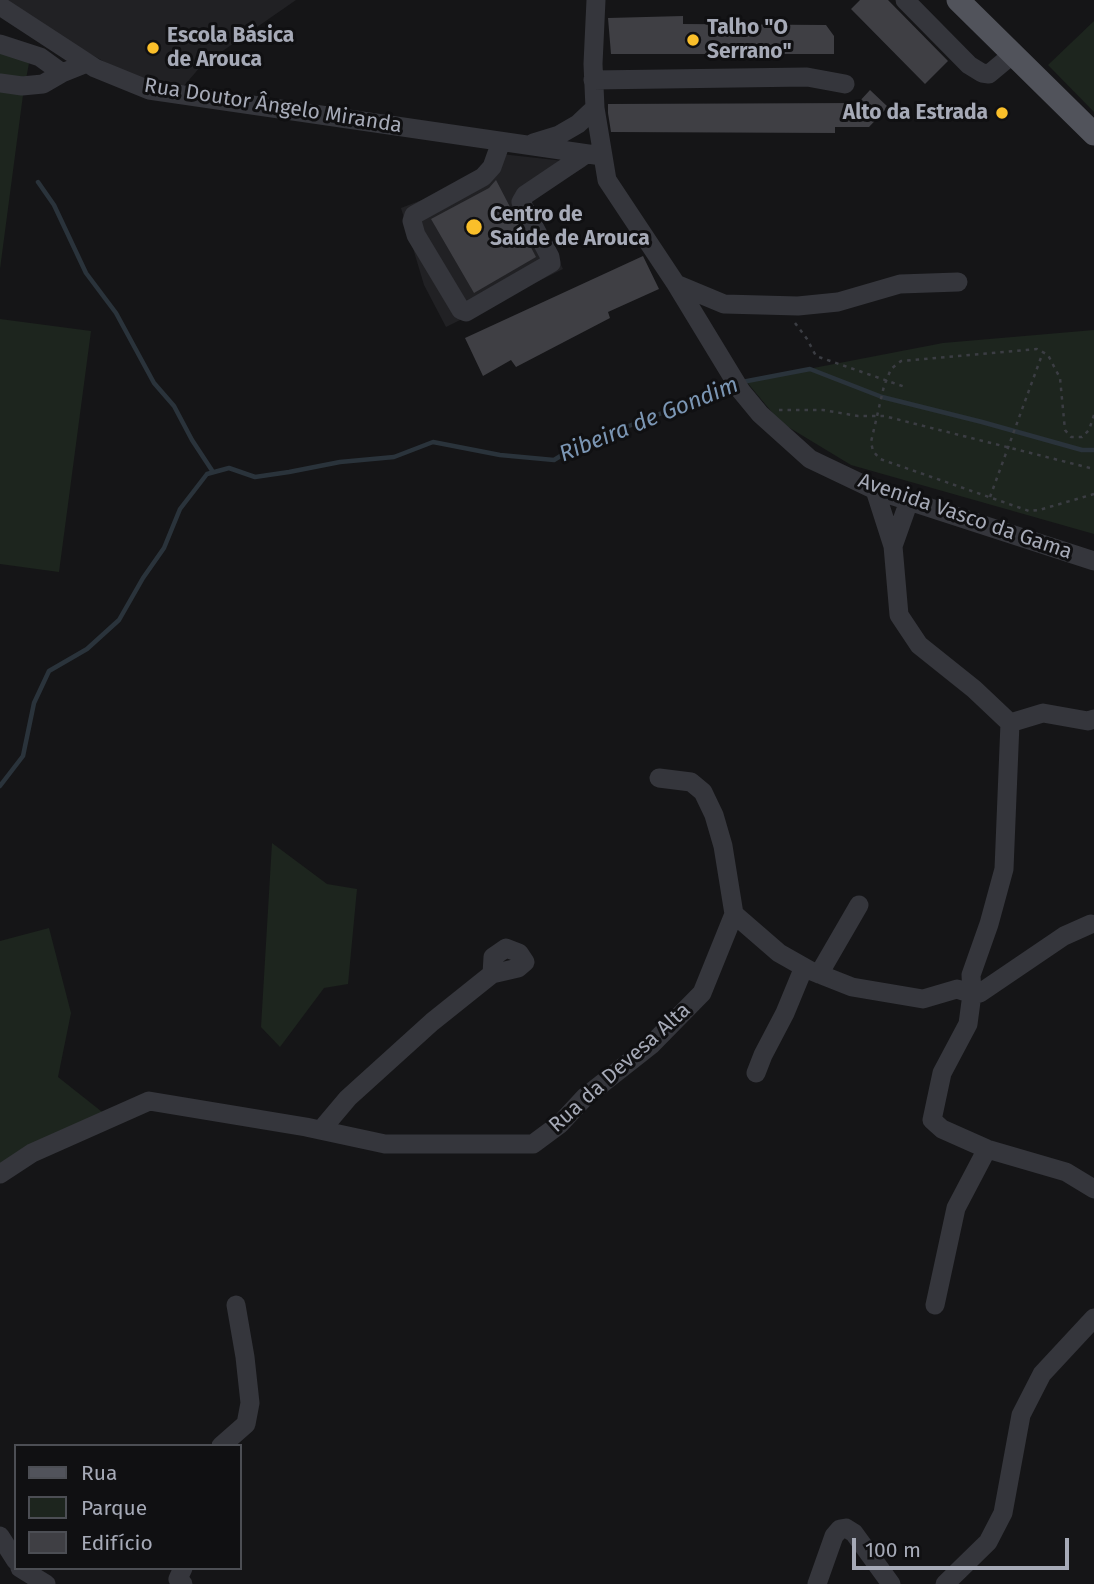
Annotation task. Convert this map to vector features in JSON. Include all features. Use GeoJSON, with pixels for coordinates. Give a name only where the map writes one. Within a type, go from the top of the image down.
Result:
{"type":"FeatureCollection","features":[{"type":"Feature","properties":{"kind":"main road"},"geometry":{"type":"LineString","coordinates":[[958,0],[1094,134]]}},
{"type":"Feature","properties":{"kind":"street","name":"Avenida Vasco da Gama"},"geometry":{"type":"LineString","coordinates":[[596,0],[594,155],[607,180],[760,414],[810,459],[875,490],[1094,561]]}},
{"type":"Feature","properties":{"kind":"street"},"geometry":{"type":"LineString","coordinates":[[905,0],[970,65],[982,73],[989,74],[1013,54]]}},
{"type":"Feature","properties":{"kind":"street","name":"Rua Doutor Ângelo Miranda"},"geometry":{"type":"LineString","coordinates":[[0,6],[87,63],[149,90],[594,155]]}},
{"type":"Feature","properties":{"kind":"street"},"geometry":{"type":"LineString","coordinates":[[0,44],[40,57],[62,73]]}},
{"type":"Feature","properties":{"kind":"street"},"geometry":{"type":"LineString","coordinates":[[0,83],[22,86],[43,84],[87,63]]}},
{"type":"Feature","properties":{"kind":"street"},"geometry":{"type":"LineString","coordinates":[[593,80],[807,76],[845,84]]}},
{"type":"Feature","properties":{"kind":"street","name":"Rua Doutor Ângelo Miranda"},"geometry":{"type":"LineString","coordinates":[[525,145],[559,135],[578,124],[595,108]]}},
{"type":"Feature","properties":{"kind":"street"},"geometry":{"type":"LineString","coordinates":[[501,142],[492,167],[483,177],[414,215],[412,221],[422,246],[461,310],[466,312],[551,263],[521,202],[525,195],[594,155]]}},
{"type":"Feature","properties":{"kind":"street"},"geometry":{"type":"LineString","coordinates":[[676,284],[724,304],[780,306],[838,302],[900,284],[958,282]]}},
{"type":"Feature","properties":{"kind":"street"},"geometry":{"type":"LineString","coordinates":[[875,490],[892,546],[899,615],[919,645],[974,688],[1010,723],[1004,869],[971,975],[972,995],[968,1024],[942,1073],[932,1120],[942,1129],[987,1149],[1066,1172],[1094,1189]]}},
{"type":"Feature","properties":{"kind":"street"},"geometry":{"type":"LineString","coordinates":[[892,546],[909,501]]}},
{"type":"Feature","properties":{"kind":"street"},"geometry":{"type":"LineString","coordinates":[[1010,723],[1043,713],[1088,722],[1094,719]]}},
{"type":"Feature","properties":{"kind":"street"},"geometry":{"type":"LineString","coordinates":[[659,778],[691,782],[703,792],[715,815],[723,846],[734,914],[779,953],[811,971],[852,987],[923,999],[957,989],[972,995],[980,993],[1063,936],[1091,924]]}},
{"type":"Feature","properties":{"kind":"street"},"geometry":{"type":"LineString","coordinates":[[756,1073],[762,1055],[790,1004],[859,905]]}},
{"type":"Feature","properties":{"kind":"street","name":"Rua da Devesa Alta"},"geometry":{"type":"LineString","coordinates":[[0,1174],[32,1153],[149,1101],[321,1130],[385,1144],[533,1144],[560,1124],[585,1097],[651,1045],[702,993],[734,914]]}},
{"type":"Feature","properties":{"kind":"street"},"geometry":{"type":"LineString","coordinates":[[321,1130],[348,1098],[399,1051],[492,974]]}},
{"type":"Feature","properties":{"kind":"street"},"geometry":{"type":"LineString","coordinates":[[936,1305],[956,1208],[987,1149]]}},
{"type":"Feature","properties":{"kind":"street"},"geometry":{"type":"LineString","coordinates":[[223,1444],[246,1423],[250,1403],[246,1357],[236,1305]]}},
{"type":"Feature","properties":{"kind":"street"},"geometry":{"type":"LineString","coordinates":[[945,1584],[988,1542],[1003,1513],[1021,1416],[1042,1374],[1094,1318]]}},
{"type":"Feature","properties":{"kind":"street"},"geometry":{"type":"LineString","coordinates":[[817,1584],[834,1535],[846,1528],[854,1533],[891,1584]]}},
{"type":"Feature","properties":{"kind":"street"},"geometry":{"type":"LineString","coordinates":[[0,1536],[14,1558]]}},
{"type":"Feature","properties":{"kind":"street"},"geometry":{"type":"LineString","coordinates":[[23,1570],[46,1584]]}},
{"type":"Feature","properties":{"kind":"path"},"geometry":{"type":"LineString","coordinates":[[780,306],[807,339],[816,356],[905,387]]}},
{"type":"Feature","properties":{"kind":"path"},"geometry":{"type":"LineString","coordinates":[[1094,415],[1089,430],[1082,437],[1071,437],[1065,430],[1060,378],[1055,364],[1048,355],[1037,349],[901,361],[891,369],[871,442],[873,451],[880,459],[1029,510],[1040,510],[1094,494]]}},
{"type":"Feature","properties":{"kind":"path"},"geometry":{"type":"LineString","coordinates":[[990,497],[1043,352]]}},
{"type":"Feature","properties":{"kind":"path"},"geometry":{"type":"LineString","coordinates":[[760,414],[784,409],[884,416],[1094,469]]}},
{"type":"Feature","properties":{"kind":"shaded area","name":"Escola Básica de Arouca"},"geometry":{"type":"Polygon","coordinates":[[[5,0],[296,0],[201,66],[183,87],[139,81],[47,30],[5,0]]]}},
{"type":"Feature","properties":{"kind":"shaded area","name":"Centro de Saúde de Arouca"},"geometry":{"type":"Polygon","coordinates":[[[492,153],[586,166],[529,201],[563,269],[446,327],[424,285],[401,208],[464,184],[492,153]]]}},
{"type":"Feature","properties":{"kind":"green space"},"geometry":{"type":"Polygon","coordinates":[[[1094,21],[1094,112],[1048,65],[1094,21]]]}},
{"type":"Feature","properties":{"kind":"green space"},"geometry":{"type":"Polygon","coordinates":[[[0,35],[30,58],[0,269],[0,35]]]}},
{"type":"Feature","properties":{"kind":"green space"},"geometry":{"type":"Polygon","coordinates":[[[0,319],[91,331],[59,572],[0,564],[0,319]]]}},
{"type":"Feature","properties":{"kind":"green space"},"geometry":{"type":"Polygon","coordinates":[[[1094,330],[1094,534],[851,465],[780,422],[746,381],[943,343],[1094,330]]]}},
{"type":"Feature","properties":{"kind":"green space"},"geometry":{"type":"Polygon","coordinates":[[[272,843],[327,884],[357,889],[348,984],[324,988],[280,1047],[261,1027],[272,843]]]}},
{"type":"Feature","properties":{"kind":"green space"},"geometry":{"type":"Polygon","coordinates":[[[49,928],[71,1013],[58,1077],[111,1119],[0,1168],[0,941],[49,928]]]}},
{"type":"Feature","properties":{"kind":"building"},"geometry":{"type":"Polygon","coordinates":[[[860,0],[888,0],[948,61],[925,84],[851,9],[860,0]]]}},
{"type":"Feature","properties":{"kind":"building"},"geometry":{"type":"Polygon","coordinates":[[[683,16],[683,24],[826,25],[834,36],[834,54],[611,54],[608,18],[683,16]]]}},
{"type":"Feature","properties":{"kind":"building"},"geometry":{"type":"Polygon","coordinates":[[[870,90],[888,107],[869,127],[835,127],[835,133],[611,132],[608,113],[608,104],[858,103],[870,90]]]}},
{"type":"Feature","properties":{"kind":"building","name":"Centro de Saúde de Arouca"},"geometry":{"type":"Polygon","coordinates":[[[496,180],[536,257],[474,293],[431,219],[489,188],[496,180]]]}},
{"type":"Feature","properties":{"kind":"building"},"geometry":{"type":"Polygon","coordinates":[[[643,256],[659,289],[608,312],[610,318],[516,367],[511,360],[483,376],[465,338],[643,256]]]}},
{"type":"Feature","properties":{"kind":"waterway"},"geometry":{"type":"LineString","coordinates":[[38,182],[54,205],[86,273],[116,313],[154,383],[174,406],[213,472]]}},
{"type":"Feature","properties":{"kind":"waterway","name":"Ribeira de Gondim"},"geometry":{"type":"LineString","coordinates":[[742,382],[810,369],[882,397],[1082,450],[1094,450]]}},
{"type":"Feature","properties":{"kind":"waterway","name":"Ribeira de Gondim"},"geometry":{"type":"LineString","coordinates":[[0,786],[23,756],[34,703],[49,671],[87,649],[119,620],[164,548],[180,509],[207,474],[229,468],[255,477],[340,462],[394,457],[433,442],[500,455],[554,460],[575,447],[731,386]]}},
{"type":"Feature","properties":{"kind":"place","name":"Talho \"O Serrano\""},"geometry":{"type":"Point","coordinates":[693,40]}},
{"type":"Feature","properties":{"kind":"place","name":"Escola Básica de Arouca"},"geometry":{"type":"Point","coordinates":[153,48]}},
{"type":"Feature","properties":{"kind":"place","name":"Alto da Estrada"},"geometry":{"type":"Point","coordinates":[1002,113]}},
{"type":"Feature","properties":{"kind":"place","name":"Centro de Saúde de Arouca"},"geometry":{"type":"Point","coordinates":[474,227]}}]}
